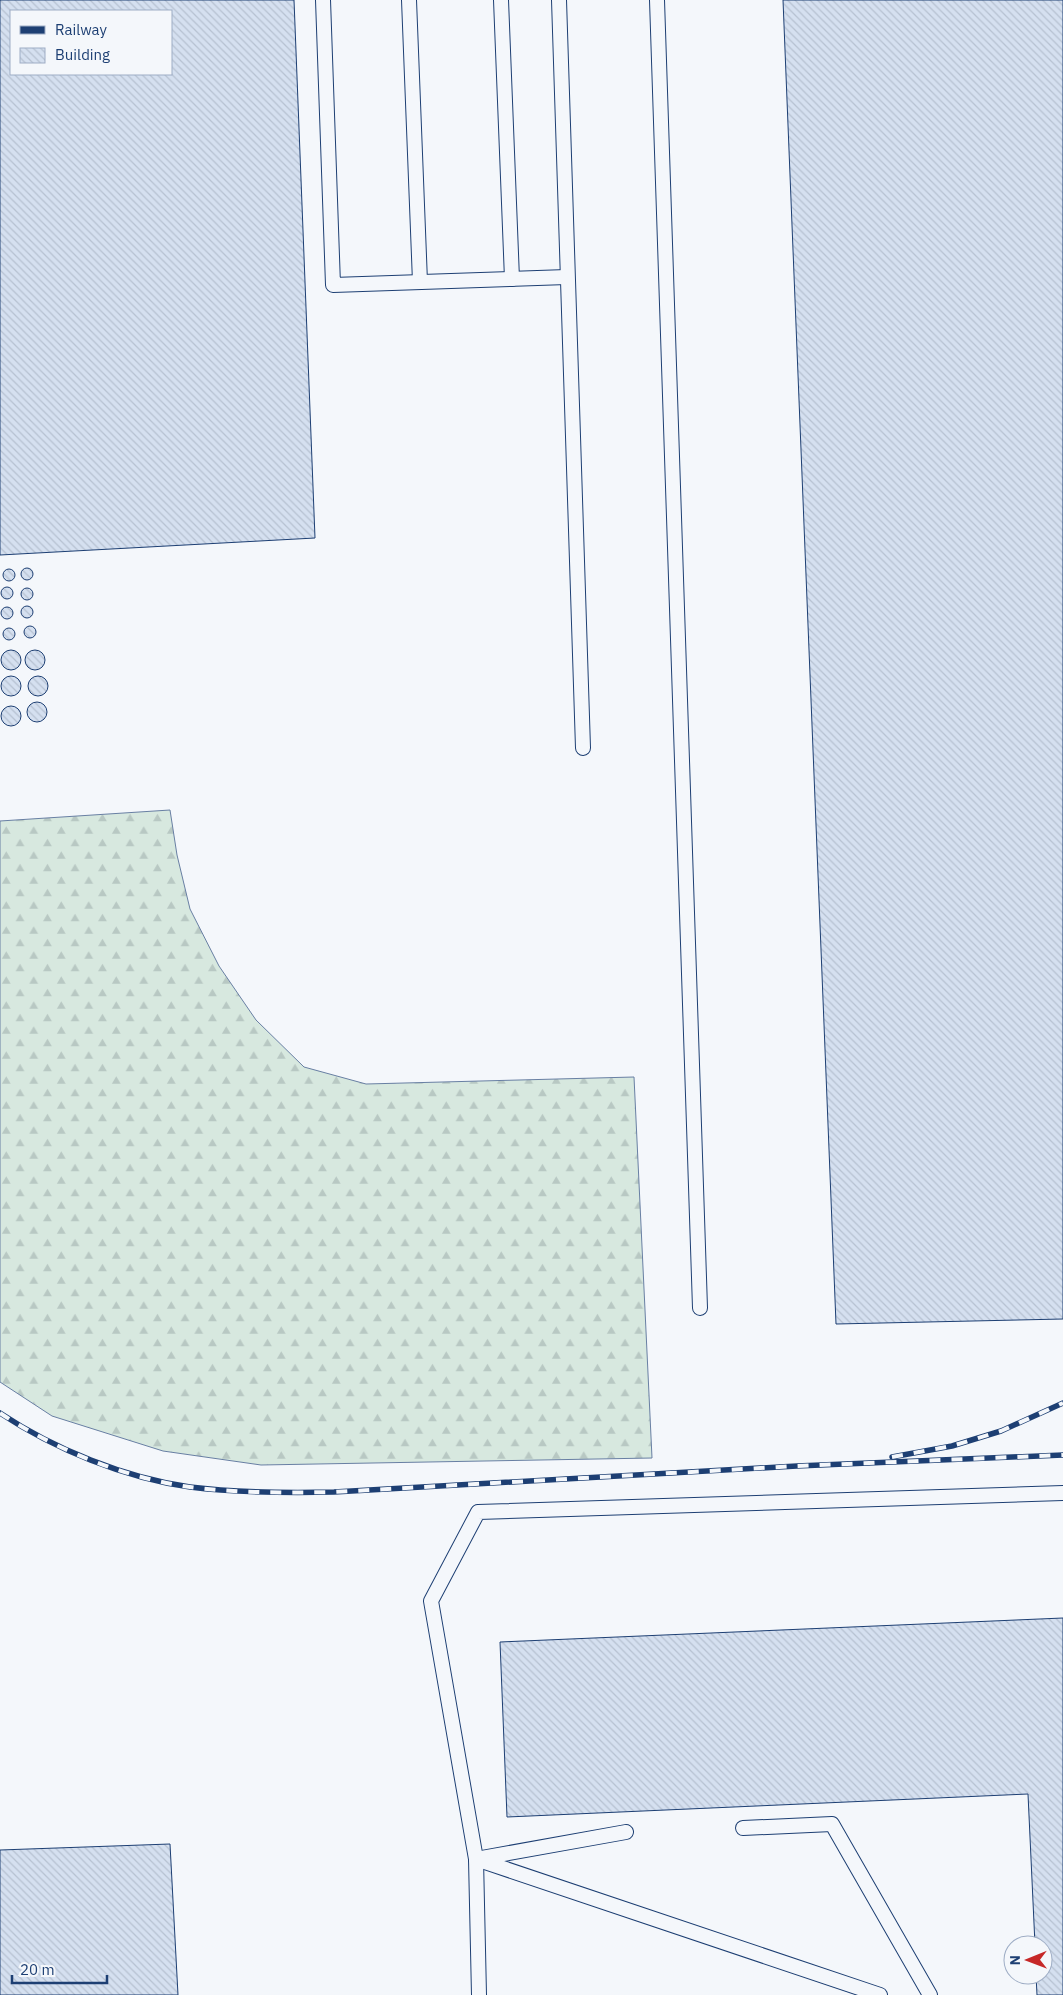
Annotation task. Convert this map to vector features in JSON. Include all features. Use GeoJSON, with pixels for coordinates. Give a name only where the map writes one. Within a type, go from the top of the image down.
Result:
{"type":"FeatureCollection","features":[{"type":"Feature","properties":{"kind":"lane"},"geometry":{"type":"LineString","coordinates":[[323,0],[333,284],[567,277]]}},
{"type":"Feature","properties":{"kind":"lane"},"geometry":{"type":"LineString","coordinates":[[409,0],[420,282]]}},
{"type":"Feature","properties":{"kind":"lane"},"geometry":{"type":"LineString","coordinates":[[501,0],[512,279]]}},
{"type":"Feature","properties":{"kind":"lane"},"geometry":{"type":"LineString","coordinates":[[559,0],[583,748]]}},
{"type":"Feature","properties":{"kind":"lane"},"geometry":{"type":"LineString","coordinates":[[657,0],[700,1308]]}},
{"type":"Feature","properties":{"kind":"lane"},"geometry":{"type":"LineString","coordinates":[[478,1995],[476,1859],[431,1601],[478,1512],[1063,1493]]}},
{"type":"Feature","properties":{"kind":"lane"},"geometry":{"type":"LineString","coordinates":[[743,1828],[832,1824],[930,1995]]}},
{"type":"Feature","properties":{"kind":"lane"},"geometry":{"type":"LineString","coordinates":[[476,1859],[626,1832]]}},
{"type":"Feature","properties":{"kind":"lane"},"geometry":{"type":"LineString","coordinates":[[476,1859],[880,1995]]}},
{"type":"Feature","properties":{"kind":"green space"},"geometry":{"type":"Polygon","coordinates":[[[170,810],[177,855],[190,909],[219,966],[256,1020],[304,1067],[366,1084],[634,1077],[652,1458],[261,1465],[163,1451],[52,1416],[0,1382],[0,821],[170,810]]]}},
{"type":"Feature","properties":{"kind":"building"},"geometry":{"type":"Polygon","coordinates":[[[0,0],[294,0],[315,538],[0,555],[0,0]]]}},
{"type":"Feature","properties":{"kind":"building"},"geometry":{"type":"Polygon","coordinates":[[[783,0],[1063,0],[1063,1319],[836,1324],[783,0]]]}},
{"type":"Feature","properties":{"kind":"building"},"geometry":{"type":"Polygon","coordinates":[[[29,568],[32,569],[32,579],[25,580],[22,579],[21,572],[22,569],[29,568]]]}},
{"type":"Feature","properties":{"kind":"building"},"geometry":{"type":"Polygon","coordinates":[[[11,569],[14,570],[14,580],[7,581],[4,580],[3,573],[4,570],[11,569]]]}},
{"type":"Feature","properties":{"kind":"building"},"geometry":{"type":"Polygon","coordinates":[[[9,587],[12,588],[12,598],[5,599],[2,598],[1,591],[2,588],[9,587]]]}},
{"type":"Feature","properties":{"kind":"building"},"geometry":{"type":"Polygon","coordinates":[[[29,588],[32,589],[32,599],[25,600],[22,599],[21,592],[22,589],[29,588]]]}},
{"type":"Feature","properties":{"kind":"building"},"geometry":{"type":"Polygon","coordinates":[[[29,606],[32,607],[32,617],[25,618],[22,617],[21,610],[22,607],[29,606]]]}},
{"type":"Feature","properties":{"kind":"building"},"geometry":{"type":"Polygon","coordinates":[[[5,607],[9,607],[13,613],[9,619],[5,619],[1,615],[1,611],[5,607]]]}},
{"type":"Feature","properties":{"kind":"building"},"geometry":{"type":"Polygon","coordinates":[[[32,626],[35,627],[35,637],[28,638],[25,637],[24,630],[25,627],[32,626]]]}},
{"type":"Feature","properties":{"kind":"building"},"geometry":{"type":"Polygon","coordinates":[[[11,628],[14,629],[14,639],[7,640],[4,639],[3,632],[4,629],[11,628]]]}},
{"type":"Feature","properties":{"kind":"building"},"geometry":{"type":"Polygon","coordinates":[[[11,650],[18,653],[21,660],[18,667],[11,670],[4,667],[1,660],[4,653],[11,650]]]}},
{"type":"Feature","properties":{"kind":"building"},"geometry":{"type":"Polygon","coordinates":[[[35,650],[42,653],[45,660],[42,667],[35,670],[28,667],[25,660],[28,653],[35,650]]]}},
{"type":"Feature","properties":{"kind":"building"},"geometry":{"type":"Polygon","coordinates":[[[11,676],[18,679],[21,686],[18,693],[11,696],[4,693],[1,686],[4,679],[11,676]]]}},
{"type":"Feature","properties":{"kind":"building"},"geometry":{"type":"Polygon","coordinates":[[[38,676],[45,679],[48,686],[45,693],[38,696],[31,693],[28,686],[31,679],[38,676]]]}},
{"type":"Feature","properties":{"kind":"building"},"geometry":{"type":"Polygon","coordinates":[[[37,702],[44,705],[47,712],[44,719],[37,722],[30,719],[27,712],[30,705],[37,702]]]}},
{"type":"Feature","properties":{"kind":"building"},"geometry":{"type":"Polygon","coordinates":[[[11,706],[18,709],[21,716],[18,723],[11,726],[4,723],[1,716],[4,709],[11,706]]]}},
{"type":"Feature","properties":{"kind":"building"},"geometry":{"type":"Polygon","coordinates":[[[1063,1618],[1063,1995],[1037,1995],[1036,1985],[1053,1985],[1053,1935],[1035,1935],[1028,1794],[507,1817],[500,1642],[1063,1618]]]}},
{"type":"Feature","properties":{"kind":"building"},"geometry":{"type":"Polygon","coordinates":[[[170,1844],[178,1995],[0,1995],[0,1850],[170,1844]]]}},
{"type":"Feature","properties":{"kind":"railway"},"geometry":{"type":"LineString","coordinates":[[892,1457],[952,1446],[1001,1431],[1063,1403]]}},
{"type":"Feature","properties":{"kind":"railway"},"geometry":{"type":"LineString","coordinates":[[0,1413],[67,1450],[140,1477],[190,1487],[244,1491],[334,1492],[797,1466],[1063,1455]]}}]}
